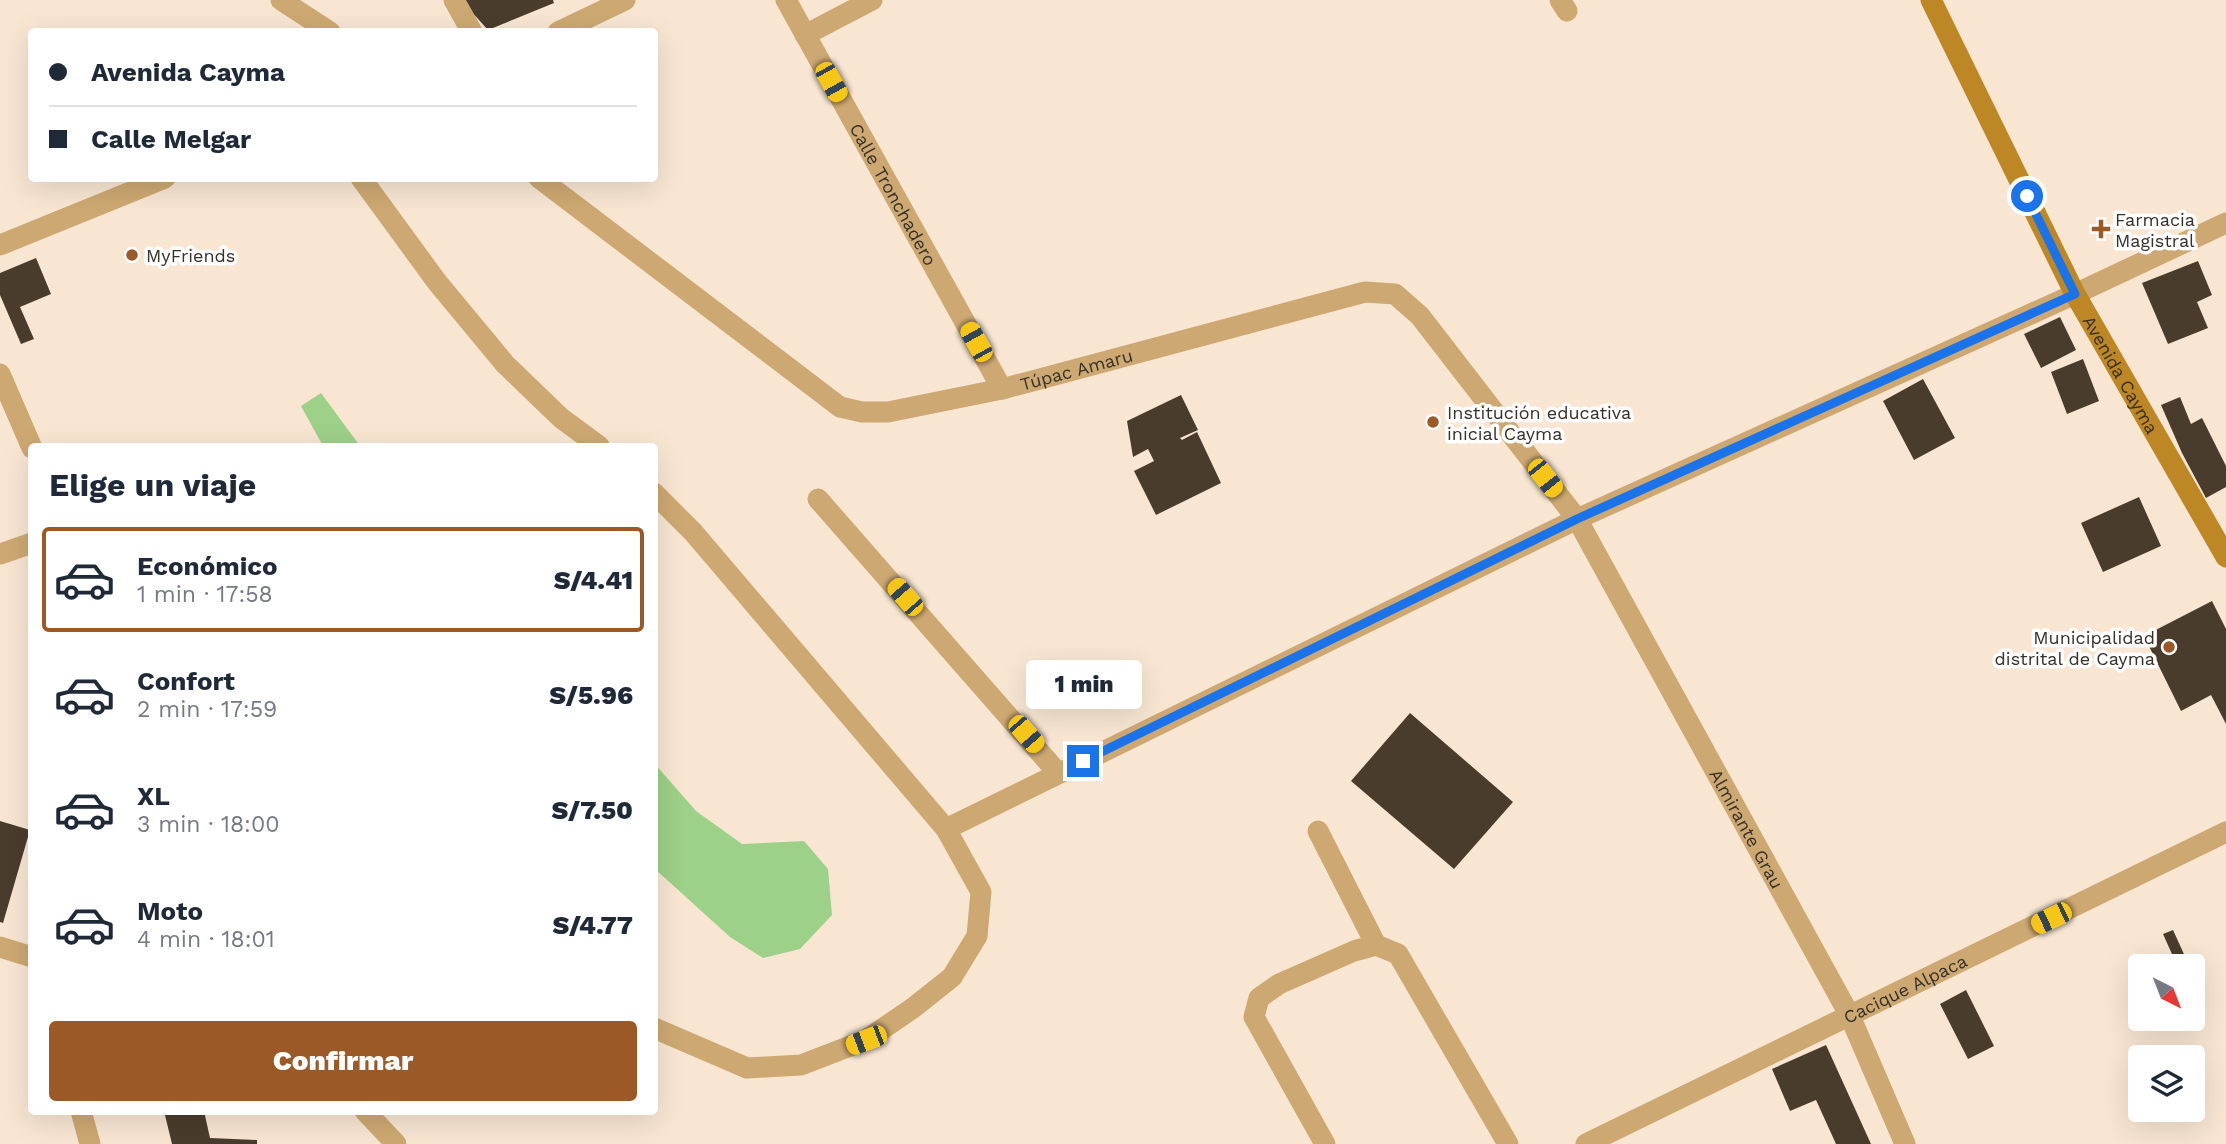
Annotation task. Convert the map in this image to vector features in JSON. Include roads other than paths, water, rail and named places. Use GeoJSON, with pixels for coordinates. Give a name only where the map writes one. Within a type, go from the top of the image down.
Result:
{"type":"FeatureCollection","features":[{"type":"Feature","properties":{"kind":"main road","name":"Avenida Cayma"},"geometry":{"type":"LineString","coordinates":[[1931,0],[2075,294],[2226,557]]}},
{"type":"Feature","properties":{"kind":"street"},"geometry":{"type":"LineString","coordinates":[[281,0],[324,28]]}},
{"type":"Feature","properties":{"kind":"street"},"geometry":{"type":"LineString","coordinates":[[454,0],[470,28]]}},
{"type":"Feature","properties":{"kind":"street"},"geometry":{"type":"LineString","coordinates":[[566,28],[625,0]]}},
{"type":"Feature","properties":{"kind":"street","name":"Calle Tronchadero"},"geometry":{"type":"LineString","coordinates":[[786,0],[1002,389]]}},
{"type":"Feature","properties":{"kind":"street"},"geometry":{"type":"LineString","coordinates":[[805,35],[872,0]]}},
{"type":"Feature","properties":{"kind":"street"},"geometry":{"type":"LineString","coordinates":[[0,245],[155,182]]}},
{"type":"Feature","properties":{"kind":"street"},"geometry":{"type":"LineString","coordinates":[[364,182],[437,282],[505,364],[561,418],[595,443]]}},
{"type":"Feature","properties":{"kind":"street","name":"Túpac Amaru"},"geometry":{"type":"LineString","coordinates":[[543,182],[840,407],[862,412],[888,412],[1002,389],[1365,292],[1395,294],[1420,316],[1577,519]]}},
{"type":"Feature","properties":{"kind":"street"},"geometry":{"type":"LineString","coordinates":[[946,829],[1577,519],[2226,223]]}},
{"type":"Feature","properties":{"kind":"street"},"geometry":{"type":"LineString","coordinates":[[0,374],[30,443]]}},
{"type":"Feature","properties":{"kind":"street"},"geometry":{"type":"LineString","coordinates":[[658,496],[693,532],[946,829],[981,892],[977,936],[952,977],[866,1040],[801,1065],[747,1069],[658,1030]]}},
{"type":"Feature","properties":{"kind":"street"},"geometry":{"type":"LineString","coordinates":[[818,499],[1058,773]]}},
{"type":"Feature","properties":{"kind":"street","name":"Almirante Grau"},"geometry":{"type":"LineString","coordinates":[[1577,519],[1850,1016],[1905,1144]]}},
{"type":"Feature","properties":{"kind":"street"},"geometry":{"type":"LineString","coordinates":[[0,554],[28,544]]}},
{"type":"Feature","properties":{"kind":"street"},"geometry":{"type":"LineString","coordinates":[[1318,831],[1376,945]]}},
{"type":"Feature","properties":{"kind":"street","name":"Cacique Alpaca"},"geometry":{"type":"LineString","coordinates":[[1586,1144],[2226,832]]}},
{"type":"Feature","properties":{"kind":"street"},"geometry":{"type":"LineString","coordinates":[[1325,1144],[1254,1017],[1259,998],[1279,984],[1354,951],[1376,945],[1398,954],[1508,1144]]}},
{"type":"Feature","properties":{"kind":"street"},"geometry":{"type":"LineString","coordinates":[[0,947],[28,956]]}},
{"type":"Feature","properties":{"kind":"street"},"geometry":{"type":"LineString","coordinates":[[82,1115],[90,1144]]}},
{"type":"Feature","properties":{"kind":"street"},"geometry":{"type":"LineString","coordinates":[[369,1115],[396,1144]]}},
{"type":"Feature","properties":{"kind":"place","name":"Farmacia Magistral"},"geometry":{"type":"Point","coordinates":[2101,229]}},
{"type":"Feature","properties":{"kind":"place","name":"MyFriends"},"geometry":{"type":"Point","coordinates":[132,255]}},
{"type":"Feature","properties":{"kind":"place","name":"Institución educativa inicial Cayma"},"geometry":{"type":"Point","coordinates":[1433,422]}},
{"type":"Feature","properties":{"kind":"place","name":"Municipalidad distrital de Cayma"},"geometry":{"type":"Point","coordinates":[2169,647]}}]}
